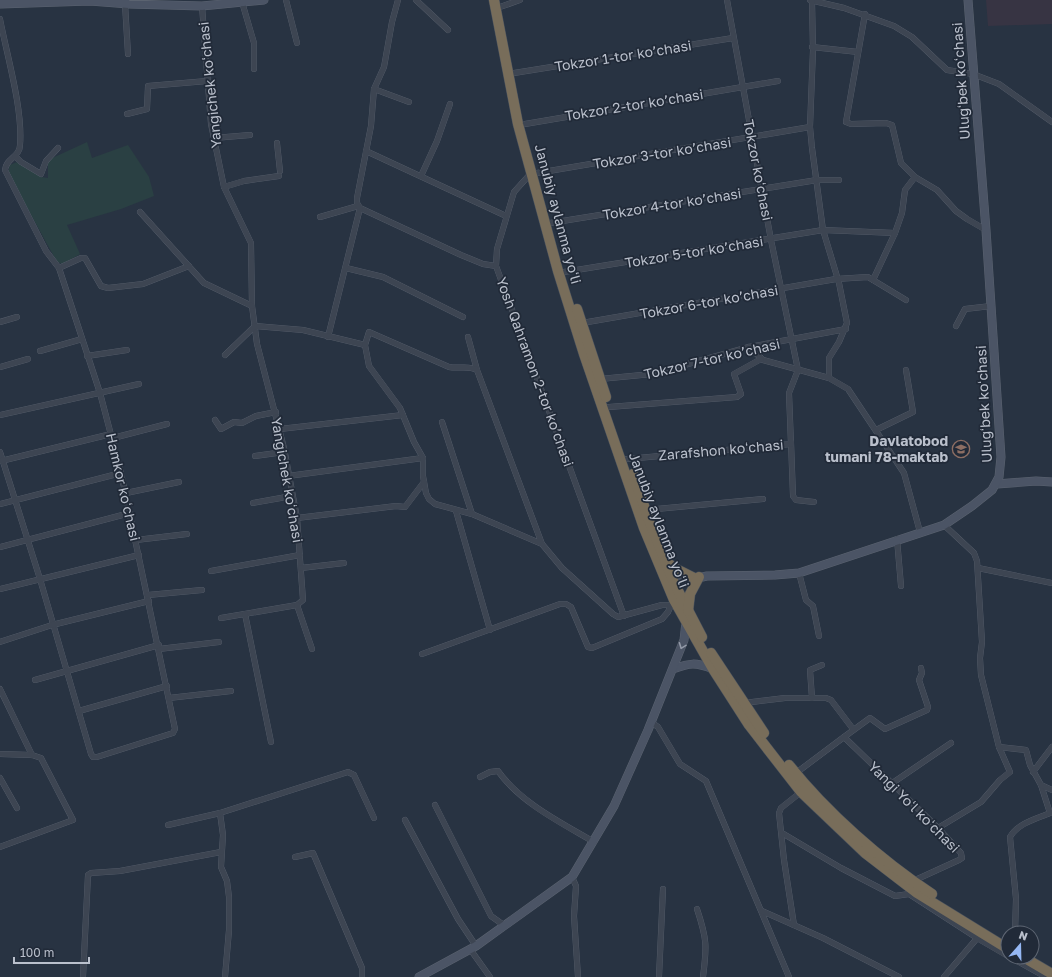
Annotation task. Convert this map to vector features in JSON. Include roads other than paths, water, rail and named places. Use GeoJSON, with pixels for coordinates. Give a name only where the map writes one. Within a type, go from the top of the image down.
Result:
{"type":"FeatureCollection","features":[{"type":"Feature","properties":{"kind":"highway","name":"Janubiy aylanma yoʻli"},"geometry":{"type":"LineString","coordinates":[[498,2],[525,124],[534,173],[558,271],[584,354],[672,602],[686,622],[713,669],[749,725],[801,792],[865,852],[917,893],[979,936],[1000,945]]}},
{"type":"Feature","properties":{"kind":"highway","name":"Janubiy aylanma yoʻli"},"geometry":{"type":"LineString","coordinates":[[498,2],[518,124],[564,272],[627,459],[664,560],[674,583],[711,654],[758,725],[811,792],[854,832],[913,881],[966,917],[1000,937]]}},
{"type":"Feature","properties":{"kind":"highway"},"geometry":{"type":"LineString","coordinates":[[664,560],[676,569],[696,578],[690,594],[688,611]]}},
{"type":"Feature","properties":{"kind":"highway"},"geometry":{"type":"LineString","coordinates":[[1040,960],[1052,967]]}},
{"type":"Feature","properties":{"kind":"highway"},"geometry":{"type":"LineString","coordinates":[[1036,965],[1052,974]]}},
{"type":"Feature","properties":{"kind":"street"},"geometry":{"type":"LineString","coordinates":[[0,3],[51,1],[173,2],[202,6],[264,0]]}},
{"type":"Feature","properties":{"kind":"street"},"geometry":{"type":"LineString","coordinates":[[286,0],[297,43]]}},
{"type":"Feature","properties":{"kind":"street"},"geometry":{"type":"LineString","coordinates":[[328,337],[346,268],[359,207],[357,198],[371,126],[374,89],[384,67],[392,22],[398,0]]}},
{"type":"Feature","properties":{"kind":"street"},"geometry":{"type":"LineString","coordinates":[[416,0],[448,30]]}},
{"type":"Feature","properties":{"kind":"street"},"geometry":{"type":"LineString","coordinates":[[498,2],[520,0]]}},
{"type":"Feature","properties":{"kind":"street","name":"Tokzor koʻchasi"},"geometry":{"type":"LineString","coordinates":[[727,0],[771,240],[792,340]]}},
{"type":"Feature","properties":{"kind":"street"},"geometry":{"type":"LineString","coordinates":[[829,378],[829,358],[846,329],[846,319],[839,283],[836,279],[823,230],[810,127],[812,46],[811,0],[865,14],[894,26],[912,37],[947,70],[973,74],[999,84],[1052,122]]}},
{"type":"Feature","properties":{"kind":"street","name":"Ulugʻbek koʻchasi"},"geometry":{"type":"LineString","coordinates":[[968,0],[986,230],[1001,457],[1001,470],[997,484]]}},
{"type":"Feature","properties":{"kind":"street"},"geometry":{"type":"LineString","coordinates":[[121,2],[128,54]]}},
{"type":"Feature","properties":{"kind":"street"},"geometry":{"type":"LineString","coordinates":[[242,2],[254,43],[254,69]]}},
{"type":"Feature","properties":{"kind":"street","name":"Yangichek koʻchasi"},"geometry":{"type":"LineString","coordinates":[[202,6],[207,81],[214,138],[224,187],[251,243],[252,306],[256,344],[276,412],[297,518],[303,600],[297,605]]}},
{"type":"Feature","properties":{"kind":"street"},"geometry":{"type":"LineString","coordinates":[[865,14],[846,122],[851,124],[886,123],[892,126],[900,163],[915,177],[938,190],[956,211],[986,230]]}},
{"type":"Feature","properties":{"kind":"street"},"geometry":{"type":"LineString","coordinates":[[0,19],[20,124],[20,146],[15,156],[21,162],[41,174],[46,160],[58,148]]}},
{"type":"Feature","properties":{"kind":"street","name":"Tokzor 1-tor koʼchasi"},"geometry":{"type":"LineString","coordinates":[[514,73],[733,38]]}},
{"type":"Feature","properties":{"kind":"street"},"geometry":{"type":"LineString","coordinates":[[812,46],[858,52]]}},
{"type":"Feature","properties":{"kind":"street"},"geometry":{"type":"LineString","coordinates":[[0,56],[7,55]]}},
{"type":"Feature","properties":{"kind":"street"},"geometry":{"type":"LineString","coordinates":[[127,114],[147,109],[148,86],[207,81]]}},
{"type":"Feature","properties":{"kind":"street","name":"Tokzor 2-tor koʼchasi"},"geometry":{"type":"LineString","coordinates":[[525,124],[778,81]]}},
{"type":"Feature","properties":{"kind":"street"},"geometry":{"type":"LineString","coordinates":[[374,89],[409,102]]}},
{"type":"Feature","properties":{"kind":"street"},"geometry":{"type":"LineString","coordinates":[[420,176],[437,141],[450,104]]}},
{"type":"Feature","properties":{"kind":"street","name":"Tokzor 3-tor koʼchasi"},"geometry":{"type":"LineString","coordinates":[[534,173],[752,138],[810,127]]}},
{"type":"Feature","properties":{"kind":"street"},"geometry":{"type":"LineString","coordinates":[[214,138],[250,135]]}},
{"type":"Feature","properties":{"kind":"street"},"geometry":{"type":"LineString","coordinates":[[224,187],[244,180],[279,173],[277,142]]}},
{"type":"Feature","properties":{"kind":"street"},"geometry":{"type":"LineString","coordinates":[[366,151],[506,216]]}},
{"type":"Feature","properties":{"kind":"street","name":"Hamkor koʻchasi"},"geometry":{"type":"LineString","coordinates":[[15,156],[6,164],[5,170],[46,251],[59,268],[100,393],[112,436],[122,473],[149,598],[175,731],[93,757],[79,711]]}},
{"type":"Feature","properties":{"kind":"street"},"geometry":{"type":"LineString","coordinates":[[496,266],[497,248],[514,192],[534,173]]}},
{"type":"Feature","properties":{"kind":"street"},"geometry":{"type":"LineString","coordinates":[[906,300],[873,280],[896,233],[902,213],[905,190],[915,177]]}},
{"type":"Feature","properties":{"kind":"street","name":"Tokzor 4-tor koʼchasi"},"geometry":{"type":"LineString","coordinates":[[550,223],[817,180],[839,180]]}},
{"type":"Feature","properties":{"kind":"street"},"geometry":{"type":"LineString","coordinates":[[320,217],[359,207]]}},
{"type":"Feature","properties":{"kind":"street","name":"Yosh Qahramon 2-tor koʼchasi"},"geometry":{"type":"LineString","coordinates":[[359,207],[461,255],[483,264],[496,266],[624,616]]}},
{"type":"Feature","properties":{"kind":"street"},"geometry":{"type":"LineString","coordinates":[[140,212],[204,283],[252,306]]}},
{"type":"Feature","properties":{"kind":"street","name":"Tokzor 5-tor koʼchasi"},"geometry":{"type":"LineString","coordinates":[[564,272],[771,240],[823,230],[896,233]]}},
{"type":"Feature","properties":{"kind":"street"},"geometry":{"type":"LineString","coordinates":[[59,268],[84,258],[101,286],[108,288],[143,284],[189,266]]}},
{"type":"Feature","properties":{"kind":"street"},"geometry":{"type":"LineString","coordinates":[[346,268],[383,277],[463,317]]}},
{"type":"Feature","properties":{"kind":"street","name":"Tokzor 6-tor koʼchasi"},"geometry":{"type":"LineString","coordinates":[[582,323],[781,290],[836,279],[864,277],[873,280]]}},
{"type":"Feature","properties":{"kind":"street"},"geometry":{"type":"LineString","coordinates":[[956,326],[965,309],[991,306]]}},
{"type":"Feature","properties":{"kind":"street"},"geometry":{"type":"LineString","coordinates":[[0,322],[17,317]]}},
{"type":"Feature","properties":{"kind":"street"},"geometry":{"type":"LineString","coordinates":[[225,355],[255,326],[303,330],[365,345]]}},
{"type":"Feature","properties":{"kind":"street","name":"Tokzor 7-tor koʼchasi"},"geometry":{"type":"LineString","coordinates":[[600,379],[652,374],[750,347],[846,329]]}},
{"type":"Feature","properties":{"kind":"street"},"geometry":{"type":"LineString","coordinates":[[477,370],[471,367],[459,369],[449,367],[373,332],[368,333],[365,345],[369,366],[394,398],[424,458],[424,482],[426,493],[432,502],[456,511],[472,514],[542,544]]}},
{"type":"Feature","properties":{"kind":"street"},"geometry":{"type":"LineString","coordinates":[[468,337],[477,370],[542,544],[562,568],[618,617],[672,602]]}},
{"type":"Feature","properties":{"kind":"street"},"geometry":{"type":"LineString","coordinates":[[40,351],[82,339]]}},
{"type":"Feature","properties":{"kind":"street"},"geometry":{"type":"LineString","coordinates":[[792,340],[798,370]]}},
{"type":"Feature","properties":{"kind":"street"},"geometry":{"type":"LineString","coordinates":[[750,347],[761,359],[829,378],[848,389],[904,473],[920,532]]}},
{"type":"Feature","properties":{"kind":"street"},"geometry":{"type":"LineString","coordinates":[[87,356],[127,350]]}},
{"type":"Feature","properties":{"kind":"street"},"geometry":{"type":"LineString","coordinates":[[0,367],[28,359]]}},
{"type":"Feature","properties":{"kind":"street"},"geometry":{"type":"LineString","coordinates":[[609,407],[737,397],[741,394],[734,374],[761,359]]}},
{"type":"Feature","properties":{"kind":"street","name":"Zarafshon koʻchasi"},"geometry":{"type":"LineString","coordinates":[[798,370],[789,393],[793,496],[796,500],[814,502]]}},
{"type":"Feature","properties":{"kind":"street"},"geometry":{"type":"LineString","coordinates":[[876,430],[913,412],[906,370]]}},
{"type":"Feature","properties":{"kind":"street"},"geometry":{"type":"LineString","coordinates":[[0,415],[138,384]]}},
{"type":"Feature","properties":{"kind":"street"},"geometry":{"type":"LineString","coordinates":[[215,420],[221,429],[234,422],[242,423],[256,416],[276,412]]}},
{"type":"Feature","properties":{"kind":"street"},"geometry":{"type":"LineString","coordinates":[[280,429],[403,415]]}},
{"type":"Feature","properties":{"kind":"street"},"geometry":{"type":"LineString","coordinates":[[442,422],[472,514]]}},
{"type":"Feature","properties":{"kind":"street"},"geometry":{"type":"LineString","coordinates":[[1,461],[167,424]]}},
{"type":"Feature","properties":{"kind":"street","name":"Zarafshon koʻchasi"},"geometry":{"type":"LineString","coordinates":[[627,459],[791,444]]}},
{"type":"Feature","properties":{"kind":"street"},"geometry":{"type":"LineString","coordinates":[[0,452],[1,461],[40,579],[52,625],[79,711],[167,686]]}},
{"type":"Feature","properties":{"kind":"street"},"geometry":{"type":"LineString","coordinates":[[255,456],[284,452]]}},
{"type":"Feature","properties":{"kind":"street"},"geometry":{"type":"LineString","coordinates":[[288,476],[424,458]]}},
{"type":"Feature","properties":{"kind":"street"},"geometry":{"type":"LineString","coordinates":[[0,504],[122,473]]}},
{"type":"Feature","properties":{"kind":"street"},"geometry":{"type":"LineString","coordinates":[[674,583],[696,578],[799,573],[897,539],[944,525],[972,506],[997,484],[1036,481],[1052,482]]}},
{"type":"Feature","properties":{"kind":"street"},"geometry":{"type":"LineString","coordinates":[[126,493],[179,482]]}},
{"type":"Feature","properties":{"kind":"street"},"geometry":{"type":"LineString","coordinates":[[297,518],[396,506],[405,507],[424,482]]}},
{"type":"Feature","properties":{"kind":"street"},"geometry":{"type":"LineString","coordinates":[[253,503],[292,496]]}},
{"type":"Feature","properties":{"kind":"street"},"geometry":{"type":"LineString","coordinates":[[646,510],[763,499]]}},
{"type":"Feature","properties":{"kind":"street"},"geometry":{"type":"LineString","coordinates":[[456,511],[490,630]]}},
{"type":"Feature","properties":{"kind":"street"},"geometry":{"type":"LineString","coordinates":[[0,547],[130,513]]}},
{"type":"Feature","properties":{"kind":"street"},"geometry":{"type":"LineString","coordinates":[[938,828],[981,802],[1000,780],[1009,774],[1010,769],[1000,747],[980,666],[982,642],[978,568],[974,553],[944,525]]}},
{"type":"Feature","properties":{"kind":"street"},"geometry":{"type":"LineString","coordinates":[[136,540],[187,534]]}},
{"type":"Feature","properties":{"kind":"street"},"geometry":{"type":"LineString","coordinates":[[897,539],[901,586]]}},
{"type":"Feature","properties":{"kind":"street"},"geometry":{"type":"LineString","coordinates":[[211,571],[300,555]]}},
{"type":"Feature","properties":{"kind":"street"},"geometry":{"type":"LineString","coordinates":[[0,589],[140,556]]}},
{"type":"Feature","properties":{"kind":"street"},"geometry":{"type":"LineString","coordinates":[[300,568],[344,563]]}},
{"type":"Feature","properties":{"kind":"street"},"geometry":{"type":"LineString","coordinates":[[978,568],[1052,583]]}},
{"type":"Feature","properties":{"kind":"street"},"geometry":{"type":"LineString","coordinates":[[799,573],[806,600],[813,606],[819,636]]}},
{"type":"Feature","properties":{"kind":"street"},"geometry":{"type":"LineString","coordinates":[[0,642],[52,625],[149,598],[202,590]]}},
{"type":"Feature","properties":{"kind":"street"},"geometry":{"type":"LineString","coordinates":[[422,654],[560,604],[566,604],[571,607],[588,647],[592,648],[662,619],[668,612],[672,602]]}},
{"type":"Feature","properties":{"kind":"street"},"geometry":{"type":"LineString","coordinates":[[221,618],[297,605],[312,649]]}},
{"type":"Feature","properties":{"kind":"street"},"geometry":{"type":"LineString","coordinates":[[245,614],[271,742]]}},
{"type":"Feature","properties":{"kind":"street"},"geometry":{"type":"LineString","coordinates":[[419,977],[473,947],[505,926],[572,877],[614,806],[652,722],[684,640],[686,622]]}},
{"type":"Feature","properties":{"kind":"street"},"geometry":{"type":"LineString","coordinates":[[35,680],[159,647],[219,642]]}},
{"type":"Feature","properties":{"kind":"street"},"geometry":{"type":"LineString","coordinates":[[673,669],[690,664],[701,665],[713,669]]}},
{"type":"Feature","properties":{"kind":"street"},"geometry":{"type":"LineString","coordinates":[[812,698],[810,670],[822,665]]}},
{"type":"Feature","properties":{"kind":"street"},"geometry":{"type":"LineString","coordinates":[[796,774],[853,729],[870,718],[882,727],[888,728],[928,710],[919,680],[922,674],[921,668]]}},
{"type":"Feature","properties":{"kind":"street"},"geometry":{"type":"LineString","coordinates":[[0,689],[32,754]]}},
{"type":"Feature","properties":{"kind":"street"},"geometry":{"type":"LineString","coordinates":[[169,698],[230,691]]}},
{"type":"Feature","properties":{"kind":"street"},"geometry":{"type":"LineString","coordinates":[[744,703],[785,698],[829,698],[853,729]]}},
{"type":"Feature","properties":{"kind":"street"},"geometry":{"type":"LineString","coordinates":[[652,722],[658,727],[680,764],[706,781],[789,977]]}},
{"type":"Feature","properties":{"kind":"street","name":"Yangi Yoʻl koʻchasi"},"geometry":{"type":"LineString","coordinates":[[844,736],[891,784],[938,828],[961,853],[962,858],[913,881]]}},
{"type":"Feature","properties":{"kind":"street"},"geometry":{"type":"LineString","coordinates":[[891,784],[951,743]]}},
{"type":"Feature","properties":{"kind":"street"},"geometry":{"type":"LineString","coordinates":[[1000,747],[1026,750],[1033,772],[1041,786],[1051,815],[1024,824],[1012,833],[1010,837],[1016,898],[1015,925]]}},
{"type":"Feature","properties":{"kind":"street"},"geometry":{"type":"LineString","coordinates":[[1033,772],[1052,747]]}},
{"type":"Feature","properties":{"kind":"street"},"geometry":{"type":"LineString","coordinates":[[0,754],[32,754],[41,758],[73,820],[0,847]]}},
{"type":"Feature","properties":{"kind":"street"},"geometry":{"type":"LineString","coordinates":[[480,777],[490,772],[498,771],[512,789],[546,814],[594,842]]}},
{"type":"Feature","properties":{"kind":"street"},"geometry":{"type":"LineString","coordinates":[[168,825],[220,812],[348,772],[354,775],[374,818]]}},
{"type":"Feature","properties":{"kind":"street"},"geometry":{"type":"LineString","coordinates":[[0,778],[17,808]]}},
{"type":"Feature","properties":{"kind":"street"},"geometry":{"type":"LineString","coordinates":[[1041,786],[1052,790]]}},
{"type":"Feature","properties":{"kind":"street"},"geometry":{"type":"LineString","coordinates":[[794,925],[784,860],[780,810],[801,792]]}},
{"type":"Feature","properties":{"kind":"street"},"geometry":{"type":"LineString","coordinates":[[435,805],[491,916],[505,926]]}},
{"type":"Feature","properties":{"kind":"street"},"geometry":{"type":"LineString","coordinates":[[220,812],[223,835],[221,867],[227,881],[229,897],[229,930],[225,977]]}},
{"type":"Feature","properties":{"kind":"street"},"geometry":{"type":"LineString","coordinates":[[406,820],[490,977]]}},
{"type":"Feature","properties":{"kind":"street"},"geometry":{"type":"LineString","coordinates":[[782,834],[841,868],[896,896],[899,897],[909,894],[1000,950]]}},
{"type":"Feature","properties":{"kind":"street"},"geometry":{"type":"LineString","coordinates":[[83,977],[88,875],[90,873],[120,871],[221,852]]}},
{"type":"Feature","properties":{"kind":"street"},"geometry":{"type":"LineString","coordinates":[[295,857],[313,853],[362,968],[362,977]]}},
{"type":"Feature","properties":{"kind":"street"},"geometry":{"type":"LineString","coordinates":[[572,877],[576,886],[574,916],[578,977]]}},
{"type":"Feature","properties":{"kind":"street"},"geometry":{"type":"LineString","coordinates":[[659,977],[663,889]]}},
{"type":"Feature","properties":{"kind":"street"},"geometry":{"type":"LineString","coordinates":[[697,909],[706,934],[707,951],[703,977]]}},
{"type":"Feature","properties":{"kind":"street"},"geometry":{"type":"LineString","coordinates":[[762,911],[823,938],[899,977]]}},
{"type":"Feature","properties":{"kind":"street"},"geometry":{"type":"LineString","coordinates":[[944,977],[979,936]]}},
{"type":"Feature","properties":{"kind":"street"},"geometry":{"type":"LineString","coordinates":[[1025,965],[1046,977]]}},
{"type":"Feature","properties":{"kind":"place","name":"Davlatobod tumani 78-maktab"},"geometry":{"type":"Point","coordinates":[961,449]}}]}
